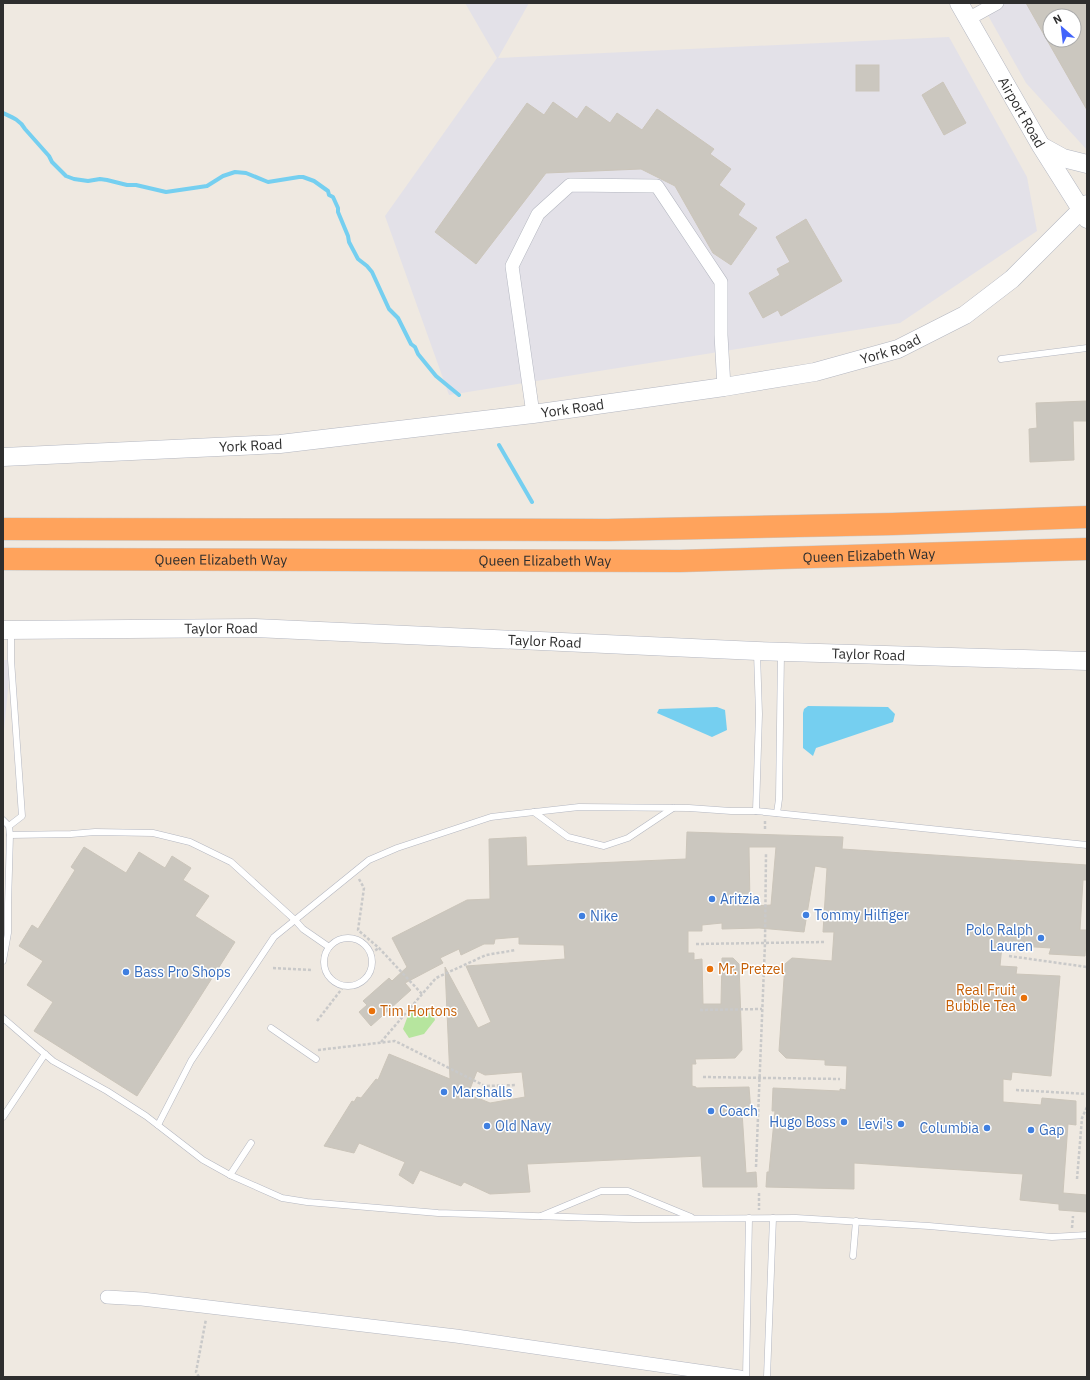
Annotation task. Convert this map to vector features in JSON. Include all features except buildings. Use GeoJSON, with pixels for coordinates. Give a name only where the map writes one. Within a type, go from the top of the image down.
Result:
{"type":"FeatureCollection","features":[{"type":"Feature","properties":{"kind":"highway"},"geometry":{"type":"LineString","coordinates":[[893,524],[1087,510]]}},
{"type":"Feature","properties":{"kind":"highway"},"geometry":{"type":"LineString","coordinates":[[7,528],[608,530],[893,524],[1087,517]]}},
{"type":"Feature","properties":{"kind":"highway","name":"Queen Elizabeth Way"},"geometry":{"type":"LineString","coordinates":[[3,559],[680,561],[1087,549]]}},
{"type":"Feature","properties":{"kind":"highway"},"geometry":{"type":"LineString","coordinates":[[866,555],[1087,561]]}},
{"type":"Feature","properties":{"kind":"main road","name":"Airport Road"},"geometry":{"type":"LineString","coordinates":[[959,3],[1041,146],[1085,211]]}},
{"type":"Feature","properties":{"kind":"main road"},"geometry":{"type":"LineString","coordinates":[[1041,146],[1063,158],[1087,164]]}},
{"type":"Feature","properties":{"kind":"main road","name":"York Road"},"geometry":{"type":"LineString","coordinates":[[3,457],[280,444],[533,414],[724,387],[815,372],[898,349],[966,315],[1012,279],[1085,211]]}},
{"type":"Feature","properties":{"kind":"main road","name":"Taylor Road"},"geometry":{"type":"LineString","coordinates":[[7,630],[255,628],[782,652],[1087,661]]}},
{"type":"Feature","properties":{"kind":"street"},"geometry":{"type":"LineString","coordinates":[[968,19],[997,3]]}},
{"type":"Feature","properties":{"kind":"street"},"geometry":{"type":"LineString","coordinates":[[533,414],[512,266],[538,214],[570,184],[657,186],[721,282],[721,329],[724,387]]}},
{"type":"Feature","properties":{"kind":"street"},"geometry":{"type":"LineString","coordinates":[[107,1297],[142,1299],[456,1336],[740,1377]]}},
{"type":"Feature","properties":{"kind":"lane"},"geometry":{"type":"LineString","coordinates":[[1001,359],[1087,348]]}},
{"type":"Feature","properties":{"kind":"lane"},"geometry":{"type":"LineString","coordinates":[[7,630],[11,660],[22,816],[9,826]]}},
{"type":"Feature","properties":{"kind":"lane"},"geometry":{"type":"LineString","coordinates":[[756,811],[759,714],[757,651]]}},
{"type":"Feature","properties":{"kind":"lane"},"geometry":{"type":"LineString","coordinates":[[777,813],[780,791],[782,652]]}},
{"type":"Feature","properties":{"kind":"lane"},"geometry":{"type":"LineString","coordinates":[[158,1124],[191,1061],[274,937],[369,860],[398,848],[491,817],[579,807],[756,811],[1087,845]]}},
{"type":"Feature","properties":{"kind":"lane"},"geometry":{"type":"LineString","coordinates":[[534,812],[568,837],[604,846],[628,838],[674,808]]}},
{"type":"Feature","properties":{"kind":"lane"},"geometry":{"type":"LineString","coordinates":[[3,820],[9,826],[10,835],[8,933],[3,961]]}},
{"type":"Feature","properties":{"kind":"lane"},"geometry":{"type":"LineString","coordinates":[[10,835],[95,832],[153,833],[190,842],[231,862],[296,920],[303,929],[329,947]]}},
{"type":"Feature","properties":{"kind":"lane"},"geometry":{"type":"LineString","coordinates":[[341,938],[356,938],[368,947],[371,953],[373,961],[372,968],[369,975],[358,985],[344,986],[336,983],[329,978],[325,971],[323,962],[325,954],[334,942],[341,938]]}},
{"type":"Feature","properties":{"kind":"lane"},"geometry":{"type":"LineString","coordinates":[[3,1018],[53,1061],[107,1090],[158,1124],[203,1160],[230,1175],[278,1197],[307,1202],[438,1213],[634,1219],[773,1218],[929,1226],[1052,1237],[1087,1235]]}},
{"type":"Feature","properties":{"kind":"lane"},"geometry":{"type":"LineString","coordinates":[[271,1028],[316,1059]]}},
{"type":"Feature","properties":{"kind":"lane"},"geometry":{"type":"LineString","coordinates":[[3,1117],[45,1054]]}},
{"type":"Feature","properties":{"kind":"lane"},"geometry":{"type":"LineString","coordinates":[[230,1175],[251,1143]]}},
{"type":"Feature","properties":{"kind":"lane"},"geometry":{"type":"LineString","coordinates":[[538,1217],[601,1191],[628,1191],[694,1219]]}},
{"type":"Feature","properties":{"kind":"lane"},"geometry":{"type":"LineString","coordinates":[[746,1377],[749,1218]]}},
{"type":"Feature","properties":{"kind":"lane"},"geometry":{"type":"LineString","coordinates":[[767,1377],[773,1218]]}},
{"type":"Feature","properties":{"kind":"lane"},"geometry":{"type":"LineString","coordinates":[[853,1256],[856,1222]]}},
{"type":"Feature","properties":{"kind":"path"},"geometry":{"type":"LineString","coordinates":[[756,1167],[765,943],[766,853]]}},
{"type":"Feature","properties":{"kind":"path"},"geometry":{"type":"LineString","coordinates":[[356,871],[364,888],[358,930],[379,948],[422,994]]}},
{"type":"Feature","properties":{"kind":"path"},"geometry":{"type":"LineString","coordinates":[[696,944],[825,942]]}},
{"type":"Feature","properties":{"kind":"path"},"geometry":{"type":"LineString","coordinates":[[371,953],[379,948]]}},
{"type":"Feature","properties":{"kind":"path"},"geometry":{"type":"LineString","coordinates":[[381,1043],[436,978],[486,955],[516,950]]}},
{"type":"Feature","properties":{"kind":"path"},"geometry":{"type":"LineString","coordinates":[[1009,956],[1087,967]]}},
{"type":"Feature","properties":{"kind":"path"},"geometry":{"type":"LineString","coordinates":[[273,968],[313,970]]}},
{"type":"Feature","properties":{"kind":"path"},"geometry":{"type":"LineString","coordinates":[[317,1021],[344,986]]}},
{"type":"Feature","properties":{"kind":"path"},"geometry":{"type":"LineString","coordinates":[[700,1010],[740,1008],[762,1009]]}},
{"type":"Feature","properties":{"kind":"path"},"geometry":{"type":"LineString","coordinates":[[318,1050],[395,1041],[485,1086],[516,1085]]}},
{"type":"Feature","properties":{"kind":"path"},"geometry":{"type":"LineString","coordinates":[[704,1077],[840,1079]]}},
{"type":"Feature","properties":{"kind":"path"},"geometry":{"type":"LineString","coordinates":[[1016,1090],[1087,1094]]}},
{"type":"Feature","properties":{"kind":"path"},"geometry":{"type":"LineString","coordinates":[[1077,1179],[1082,1118],[1087,1107]]}},
{"type":"Feature","properties":{"kind":"path"},"geometry":{"type":"LineString","coordinates":[[759,1193],[760,1218]]}},
{"type":"Feature","properties":{"kind":"path"},"geometry":{"type":"LineString","coordinates":[[199,1377],[196,1372],[208,1307]]}},
{"type":"Feature","properties":{"kind":"shaded area"},"geometry":{"type":"Polygon","coordinates":[[[465,3],[529,3],[498,58],[949,37],[1027,177],[1037,231],[900,323],[449,395],[385,216],[497,58],[465,3]]]}},
{"type":"Feature","properties":{"kind":"shaded area"},"geometry":{"type":"Polygon","coordinates":[[[981,3],[1087,3],[1087,150],[1026,83],[981,3]]]}},
{"type":"Feature","properties":{"kind":"shaded area"},"geometry":{"type":"Polygon","coordinates":[[[3,660],[11,660],[3,740],[3,660]]]}},
{"type":"Feature","properties":{"kind":"green space"},"geometry":{"type":"Polygon","coordinates":[[[420,1007],[434,1016],[435,1020],[424,1034],[409,1038],[403,1029],[410,1010],[420,1007]]]}},
{"type":"Feature","properties":{"kind":"water"},"geometry":{"type":"Polygon","coordinates":[[[808,706],[888,707],[895,714],[893,722],[816,748],[813,756],[803,748],[803,713],[804,709],[808,706]]]}},
{"type":"Feature","properties":{"kind":"water"},"geometry":{"type":"Polygon","coordinates":[[[717,707],[725,710],[727,730],[712,737],[657,713],[659,709],[717,707]]]}},
{"type":"Feature","properties":{"kind":"waterway"},"geometry":{"type":"LineString","coordinates":[[3,113],[21,123],[49,156],[52,162],[66,176],[74,179],[88,181],[100,179],[166,192],[207,186],[223,176],[235,172],[246,173],[268,182],[299,177],[314,181],[328,191],[329,195],[333,197],[349,242],[358,259],[372,272],[389,309],[398,318],[411,344],[415,347],[418,354],[436,376],[459,395]]}},
{"type":"Feature","properties":{"kind":"waterway"},"geometry":{"type":"LineString","coordinates":[[499,445],[532,502]]}},
{"type":"Feature","properties":{"kind":"place","name":"Aritzia"},"geometry":{"type":"Point","coordinates":[712,899]}},
{"type":"Feature","properties":{"kind":"place","name":"Tommy Hilfiger"},"geometry":{"type":"Point","coordinates":[806,915]}},
{"type":"Feature","properties":{"kind":"place","name":"Nike"},"geometry":{"type":"Point","coordinates":[582,916]}},
{"type":"Feature","properties":{"kind":"place","name":"Polo Ralph Lauren"},"geometry":{"type":"Point","coordinates":[1041,938]}},
{"type":"Feature","properties":{"kind":"place","name":"Mr. Pretzel"},"geometry":{"type":"Point","coordinates":[710,969]}},
{"type":"Feature","properties":{"kind":"place","name":"Bass Pro Shops"},"geometry":{"type":"Point","coordinates":[126,972]}},
{"type":"Feature","properties":{"kind":"place","name":"Real Fruit Bubble Tea"},"geometry":{"type":"Point","coordinates":[1024,998]}},
{"type":"Feature","properties":{"kind":"place","name":"Tim Hortons"},"geometry":{"type":"Point","coordinates":[372,1011]}},
{"type":"Feature","properties":{"kind":"place","name":"Marshalls"},"geometry":{"type":"Point","coordinates":[444,1092]}},
{"type":"Feature","properties":{"kind":"place","name":"Coach"},"geometry":{"type":"Point","coordinates":[711,1111]}},
{"type":"Feature","properties":{"kind":"place","name":"Hugo Boss"},"geometry":{"type":"Point","coordinates":[844,1122]}},
{"type":"Feature","properties":{"kind":"place","name":"Levi's"},"geometry":{"type":"Point","coordinates":[901,1124]}},
{"type":"Feature","properties":{"kind":"place","name":"Old Navy"},"geometry":{"type":"Point","coordinates":[487,1126]}},
{"type":"Feature","properties":{"kind":"place","name":"Columbia"},"geometry":{"type":"Point","coordinates":[987,1128]}},
{"type":"Feature","properties":{"kind":"place","name":"Gap"},"geometry":{"type":"Point","coordinates":[1031,1130]}}]}
